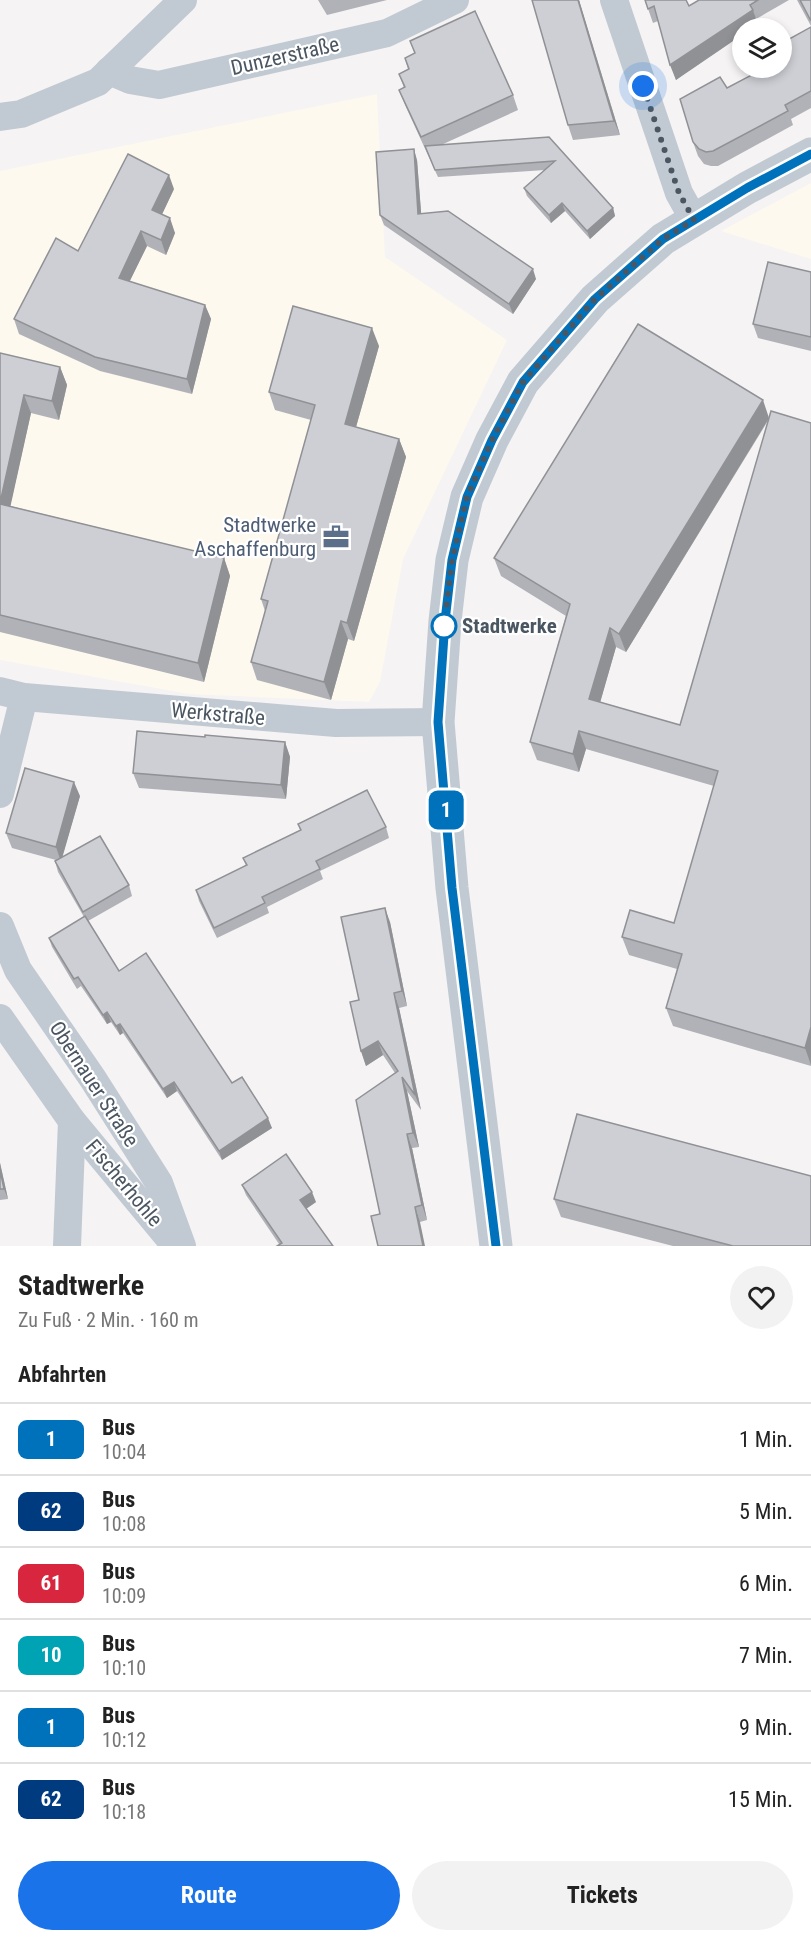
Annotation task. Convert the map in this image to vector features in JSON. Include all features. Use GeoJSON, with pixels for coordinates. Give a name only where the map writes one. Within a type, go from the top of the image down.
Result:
{"type":"FeatureCollection","features":[{"type":"Feature","properties":{"kind":"street"},"geometry":{"type":"LineString","coordinates":[[0,117],[21,114],[98,81],[183,0]]}},
{"type":"Feature","properties":{"kind":"street","name":"Dunzerstraße"},"geometry":{"type":"LineString","coordinates":[[109,71],[130,80],[159,85],[387,33],[455,0]]}},
{"type":"Feature","properties":{"kind":"street"},"geometry":{"type":"LineString","coordinates":[[614,0],[679,193],[694,220]]}},
{"type":"Feature","properties":{"kind":"street"},"geometry":{"type":"LineString","coordinates":[[496,1246],[452,888],[438,722],[452,560],[467,497],[492,440],[523,382],[595,299],[663,239],[747,188],[811,154]]}},
{"type":"Feature","properties":{"kind":"street"},"geometry":{"type":"LineString","coordinates":[[0,794],[12,694]]}},
{"type":"Feature","properties":{"kind":"street","name":"Werkstraße"},"geometry":{"type":"LineString","coordinates":[[12,694],[336,723],[438,722]]}},
{"type":"Feature","properties":{"kind":"street","name":"Obernauer Straße"},"geometry":{"type":"LineString","coordinates":[[0,926],[18,970],[93,1079],[159,1183],[182,1246]]}},
{"type":"Feature","properties":{"kind":"street","name":"Obernauer Straße"},"geometry":{"type":"LineString","coordinates":[[0,1018],[72,1121],[67,1246]]}},
{"type":"Feature","properties":{"kind":"street","name":"Fischerhohle"},"geometry":{"type":"LineString","coordinates":[[72,1121],[176,1246]]}},
{"type":"Feature","properties":{"kind":"shaded area"},"geometry":{"type":"Polygon","coordinates":[[[377,94],[385,257],[507,340],[403,559],[380,682],[369,702],[189,694],[0,660],[0,171],[377,94]]]}},
{"type":"Feature","properties":{"kind":"shaded area"},"geometry":{"type":"Polygon","coordinates":[[[811,183],[811,259],[721,231],[811,183]]]}},
{"type":"Feature","properties":{"kind":"building"},"geometry":{"type":"Polygon","coordinates":[[[532,0],[578,0],[614,121],[568,125],[532,0]]]}},
{"type":"Feature","properties":{"kind":"building"},"geometry":{"type":"Polygon","coordinates":[[[645,0],[686,0],[689,6],[699,0],[758,0],[750,5],[753,10],[741,18],[732,18],[732,24],[670,65],[654,6],[648,9],[645,0]]]}},
{"type":"Feature","properties":{"kind":"building"},"geometry":{"type":"Polygon","coordinates":[[[800,0],[811,0],[811,21],[800,0]]]}},
{"type":"Feature","properties":{"kind":"building"},"geometry":{"type":"Polygon","coordinates":[[[475,11],[513,95],[421,137],[399,90],[405,87],[399,74],[409,69],[405,58],[415,53],[410,41],[475,11]]]}},
{"type":"Feature","properties":{"kind":"building"},"geometry":{"type":"Polygon","coordinates":[[[811,27],[811,91],[785,105],[788,111],[713,151],[706,152],[699,149],[693,142],[680,99],[720,77],[727,88],[746,78],[792,78],[792,37],[811,27]]]}},
{"type":"Feature","properties":{"kind":"building"},"geometry":{"type":"Polygon","coordinates":[[[549,137],[613,208],[587,231],[562,203],[549,215],[524,188],[555,161],[435,170],[425,146],[549,137]]]}},
{"type":"Feature","properties":{"kind":"building"},"geometry":{"type":"Polygon","coordinates":[[[414,149],[418,214],[448,211],[533,269],[509,304],[380,215],[376,152],[414,149]]]}},
{"type":"Feature","properties":{"kind":"building"},"geometry":{"type":"Polygon","coordinates":[[[128,154],[169,175],[152,210],[170,218],[161,240],[141,231],[119,278],[205,305],[187,379],[95,357],[14,319],[56,238],[78,251],[128,154]]]}},
{"type":"Feature","properties":{"kind":"building"},"geometry":{"type":"Polygon","coordinates":[[[768,262],[811,272],[811,337],[753,324],[768,262]]]}},
{"type":"Feature","properties":{"kind":"building"},"geometry":{"type":"Polygon","coordinates":[[[293,306],[372,328],[345,424],[399,439],[347,623],[341,621],[324,682],[251,662],[268,601],[261,599],[315,405],[269,392],[293,306]]]}},
{"type":"Feature","properties":{"kind":"building"},"geometry":{"type":"Polygon","coordinates":[[[638,324],[763,400],[619,634],[610,628],[589,699],[680,725],[771,411],[811,423],[811,1027],[805,1048],[666,1008],[682,954],[622,937],[630,910],[674,923],[718,771],[579,731],[573,754],[530,742],[570,604],[494,558],[638,324]]]}},
{"type":"Feature","properties":{"kind":"building"},"geometry":{"type":"Polygon","coordinates":[[[0,353],[60,367],[52,401],[24,395],[0,503],[0,353]]]}},
{"type":"Feature","properties":{"kind":"building"},"geometry":{"type":"Polygon","coordinates":[[[0,504],[224,558],[198,663],[0,615],[0,504]]]}},
{"type":"Feature","properties":{"kind":"building"},"geometry":{"type":"Polygon","coordinates":[[[137,731],[285,742],[281,785],[133,773],[137,731]]]}},
{"type":"Feature","properties":{"kind":"building"},"geometry":{"type":"Polygon","coordinates":[[[25,768],[74,782],[56,847],[6,833],[25,768]]]}},
{"type":"Feature","properties":{"kind":"building"},"geometry":{"type":"Polygon","coordinates":[[[367,790],[386,827],[316,861],[320,869],[262,897],[265,903],[214,928],[196,890],[247,865],[243,858],[301,830],[298,824],[367,790]]]}},
{"type":"Feature","properties":{"kind":"building"},"geometry":{"type":"Polygon","coordinates":[[[100,836],[129,885],[83,912],[55,861],[100,836]]]}},
{"type":"Feature","properties":{"kind":"building"},"geometry":{"type":"Polygon","coordinates":[[[385,908],[402,991],[394,993],[415,1095],[402,1077],[413,1133],[407,1134],[422,1205],[415,1207],[423,1246],[378,1246],[371,1216],[380,1214],[356,1100],[398,1071],[378,1041],[361,1051],[350,1002],[359,1000],[341,917],[385,908]]]}},
{"type":"Feature","properties":{"kind":"building"},"geometry":{"type":"Polygon","coordinates":[[[85,916],[119,971],[146,953],[232,1083],[242,1077],[268,1118],[219,1151],[174,1082],[163,1089],[120,1024],[116,1026],[107,1012],[103,1015],[78,977],[74,979],[49,938],[85,916]]]}},
{"type":"Feature","properties":{"kind":"building"},"geometry":{"type":"Polygon","coordinates":[[[577,1114],[811,1176],[811,1246],[733,1246],[554,1199],[577,1114]]]}},
{"type":"Feature","properties":{"kind":"building"},"geometry":{"type":"Polygon","coordinates":[[[286,1154],[312,1192],[300,1200],[333,1246],[277,1246],[282,1243],[242,1185],[286,1154]]]}},
{"type":"Feature","properties":{"kind":"building"},"geometry":{"type":"Polygon","coordinates":[[[0,1170],[4,1189],[0,1189],[0,1170]]]}},
{"type":"Feature","properties":{"kind":"bus line","name":"1"},"geometry":{"type":"LineString","coordinates":[[496,1246],[452,888],[438,722],[452,560],[467,497],[492,440],[523,382],[595,299],[663,239],[747,188],[811,154]]}},
{"type":"Feature","properties":{"kind":"place","name":"Stadtwerke Aschaffenburg"},"geometry":{"type":"Point","coordinates":[336,537]}},
{"type":"Feature","properties":{"kind":"place","name":"Stadtwerke"},"geometry":{"type":"Point","coordinates":[444,626]}},
{"type":"Feature","properties":{"kind":"route"},"geometry":{"type":"LineString","coordinates":[[444,626],[452,560],[467,497],[492,440],[523,382],[595,299],[663,239],[694,220],[679,193],[643,86]]}}]}
